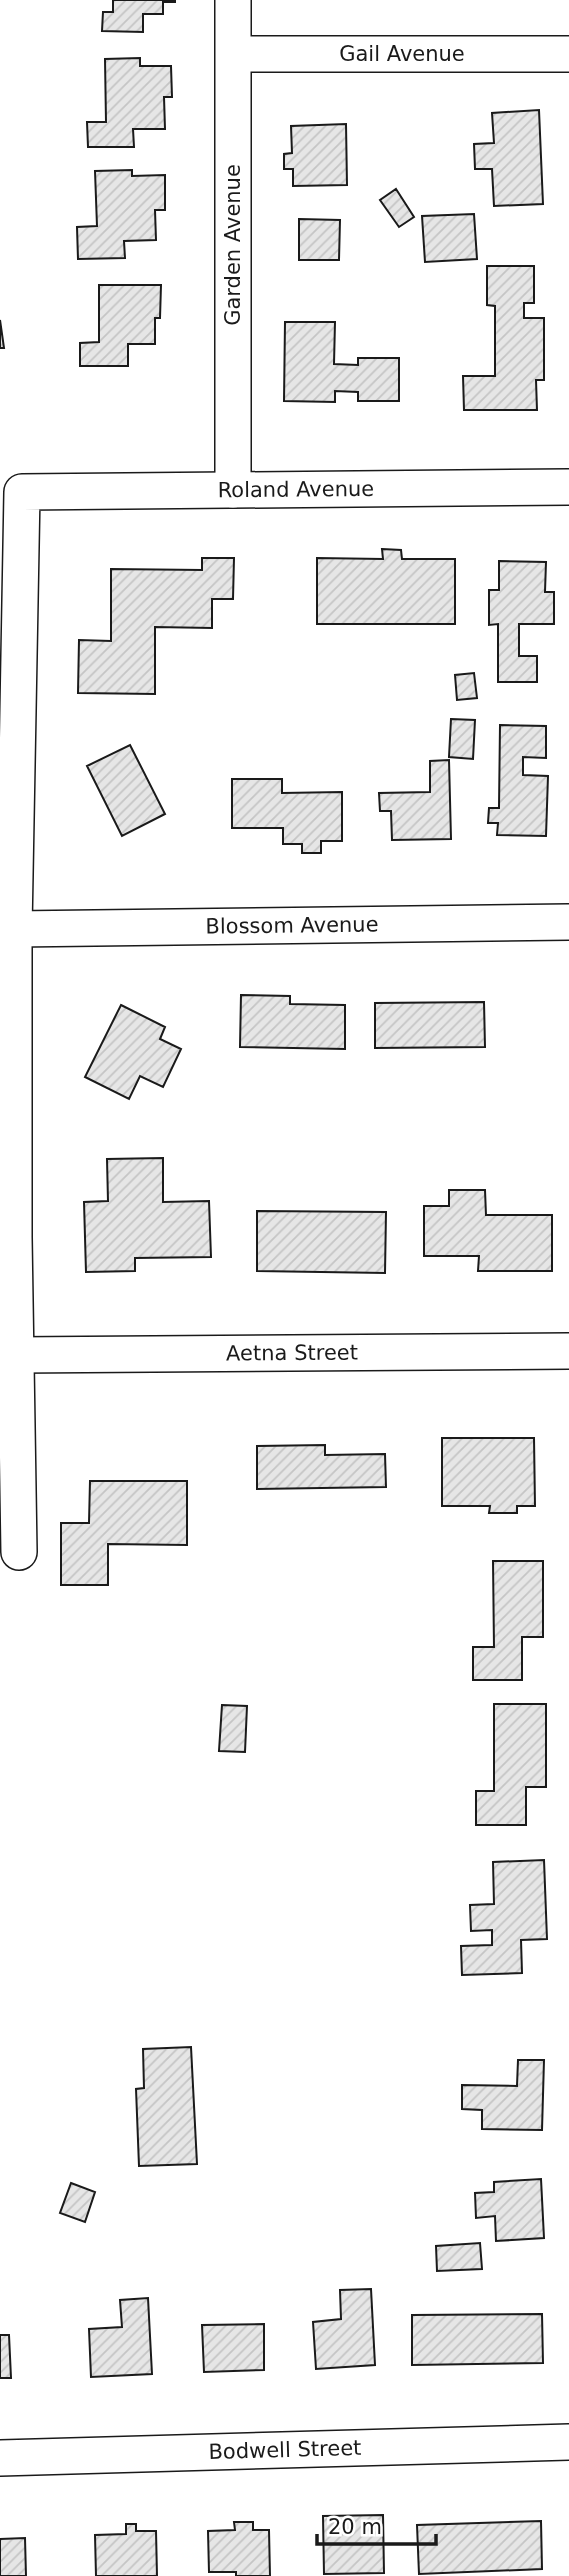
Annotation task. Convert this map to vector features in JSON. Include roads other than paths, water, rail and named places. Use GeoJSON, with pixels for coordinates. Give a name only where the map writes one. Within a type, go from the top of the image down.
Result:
{"type":"FeatureCollection","features":[{"type":"Feature","properties":{"kind":"street","name":"Garden Avenue"},"geometry":{"type":"LineString","coordinates":[[233,0],[233,490]]}},
{"type":"Feature","properties":{"kind":"street","name":"Gail Avenue"},"geometry":{"type":"LineString","coordinates":[[234,54],[569,54]]}},
{"type":"Feature","properties":{"kind":"street","name":"Roland Avenue"},"geometry":{"type":"LineString","coordinates":[[14,929],[22,492],[569,487]]}},
{"type":"Feature","properties":{"kind":"street","name":"Blossom Avenue"},"geometry":{"type":"LineString","coordinates":[[14,929],[569,922]]}},
{"type":"Feature","properties":{"kind":"street"},"geometry":{"type":"LineString","coordinates":[[14,929],[19,1552]]}},
{"type":"Feature","properties":{"kind":"street","name":"Aetna Street"},"geometry":{"type":"LineString","coordinates":[[16,1355],[569,1351]]}},
{"type":"Feature","properties":{"kind":"street","name":"Bodwell Street"},"geometry":{"type":"LineString","coordinates":[[0,2458],[569,2442]]}}]}
